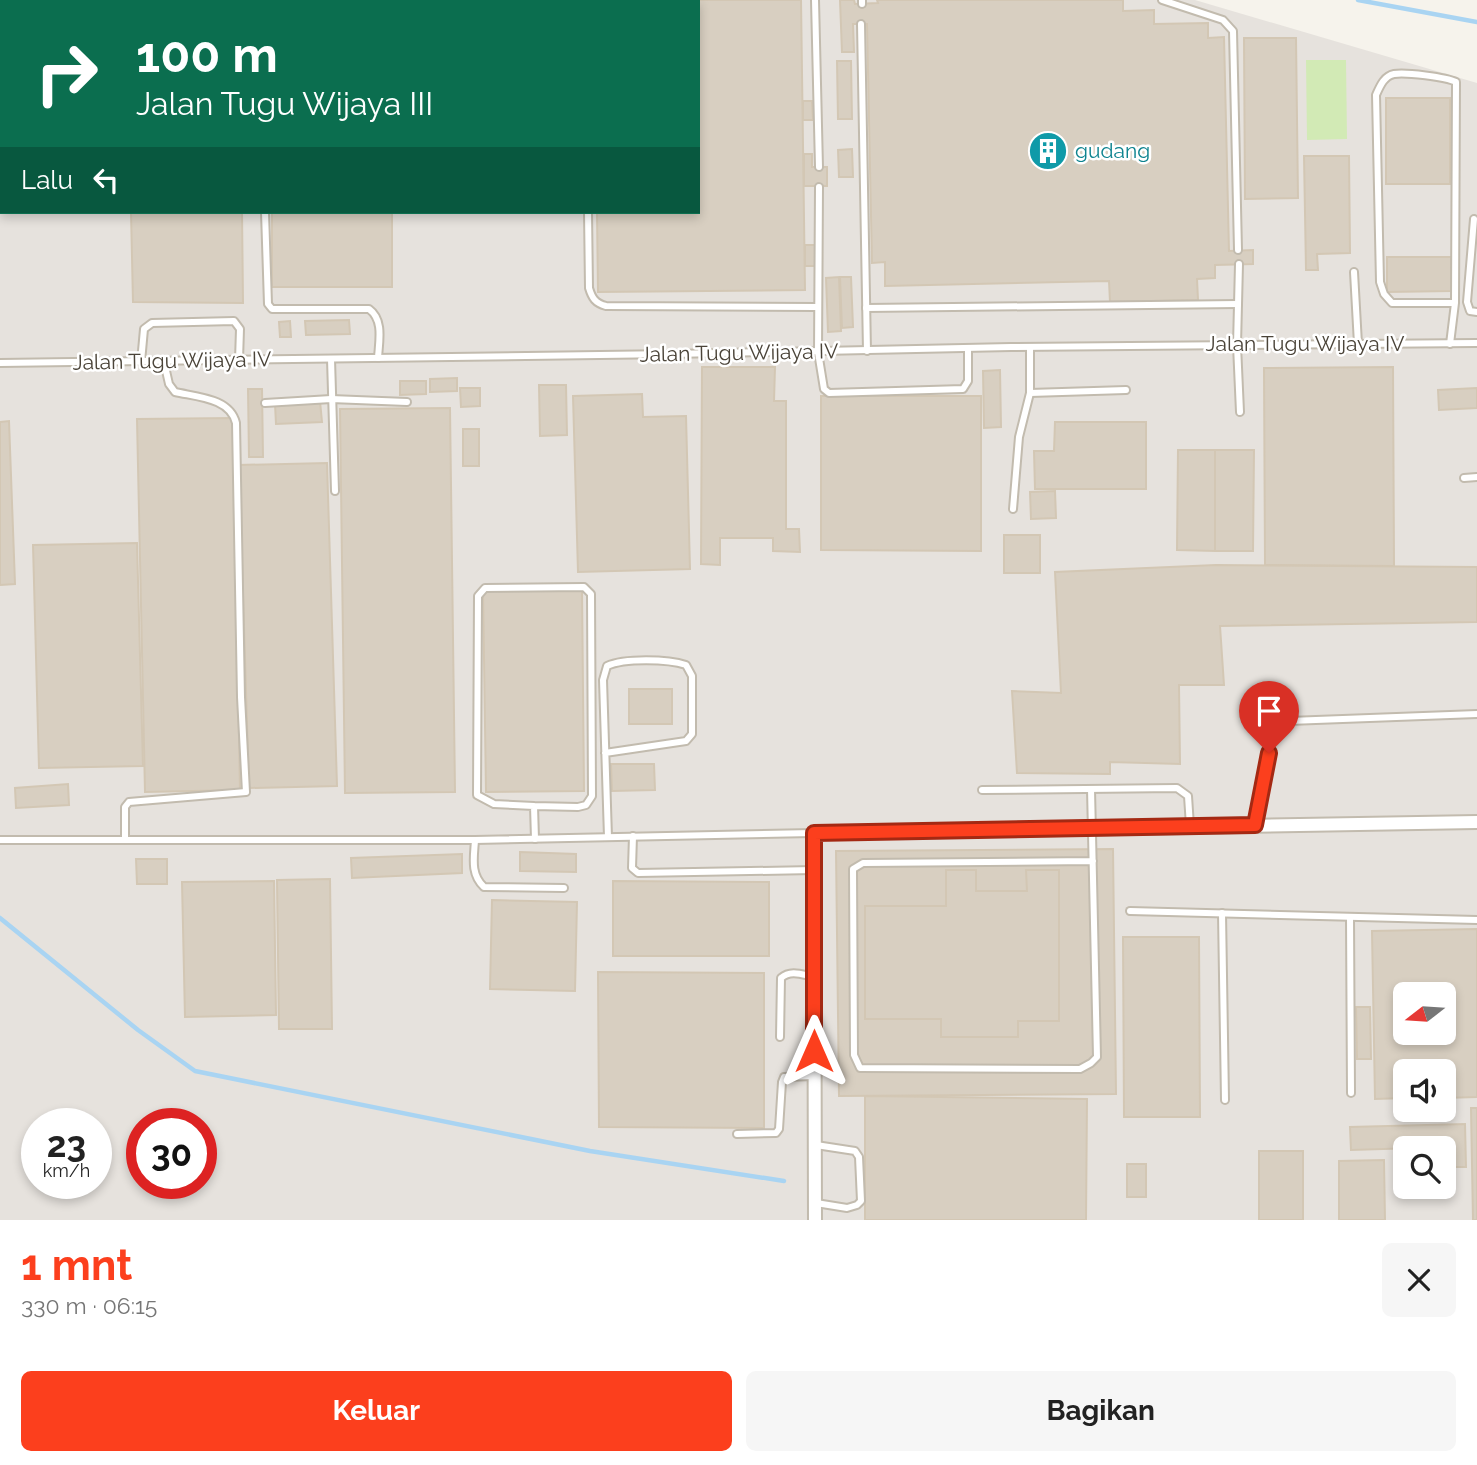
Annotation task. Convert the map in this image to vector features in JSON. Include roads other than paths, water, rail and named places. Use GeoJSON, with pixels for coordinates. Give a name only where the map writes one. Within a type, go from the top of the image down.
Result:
{"type":"FeatureCollection","features":[{"type":"Feature","properties":{"kind":"street"},"geometry":{"type":"LineString","coordinates":[[815,1220],[814,833],[1477,822]]}},
{"type":"Feature","properties":{"kind":"lane"},"geometry":{"type":"LineString","coordinates":[[815,0],[819,167]]}},
{"type":"Feature","properties":{"kind":"lane"},"geometry":{"type":"LineString","coordinates":[[1163,0],[1223,20],[1233,31],[1238,250]]}},
{"type":"Feature","properties":{"kind":"lane"},"geometry":{"type":"LineString","coordinates":[[861,24],[867,351]]}},
{"type":"Feature","properties":{"kind":"lane"},"geometry":{"type":"LineString","coordinates":[[1450,344],[1455,303],[1456,82],[1447,77],[1393,74],[1382,81],[1376,94],[1380,282],[1384,294],[1392,303],[1455,303]]}},
{"type":"Feature","properties":{"kind":"lane"},"geometry":{"type":"LineString","coordinates":[[819,187],[818,352],[824,389],[829,393],[963,388],[968,381],[968,348]]}},
{"type":"Feature","properties":{"kind":"lane"},"geometry":{"type":"LineString","coordinates":[[265,214],[268,304],[272,309],[369,309],[376,314],[379,321],[378,358]]}},
{"type":"Feature","properties":{"kind":"lane"},"geometry":{"type":"LineString","coordinates":[[588,214],[589,288],[597,304],[817,307]]}},
{"type":"Feature","properties":{"kind":"lane"},"geometry":{"type":"LineString","coordinates":[[1474,219],[1467,302],[1470,311],[1477,312]]}},
{"type":"Feature","properties":{"kind":"lane"},"geometry":{"type":"LineString","coordinates":[[1239,264],[1237,345],[1240,412]]}},
{"type":"Feature","properties":{"kind":"lane"},"geometry":{"type":"LineString","coordinates":[[1354,272],[1357,344]]}},
{"type":"Feature","properties":{"kind":"lane"},"geometry":{"type":"LineString","coordinates":[[866,308],[1238,304]]}},
{"type":"Feature","properties":{"kind":"lane"},"geometry":{"type":"LineString","coordinates":[[141,362],[146,325],[234,321],[240,329],[239,360]]}},
{"type":"Feature","properties":{"kind":"lane","name":"Jalan Tugu Wijaya IV"},"geometry":{"type":"LineString","coordinates":[[0,363],[1477,343]]}},
{"type":"Feature","properties":{"kind":"lane"},"geometry":{"type":"LineString","coordinates":[[1013,509],[1019,436],[1030,393],[1030,347]]}},
{"type":"Feature","properties":{"kind":"lane"},"geometry":{"type":"LineString","coordinates":[[331,359],[335,491]]}},
{"type":"Feature","properties":{"kind":"lane"},"geometry":{"type":"LineString","coordinates":[[125,841],[125,807],[129,802],[246,792],[241,697],[236,423],[234,414],[224,404],[171,389],[164,362]]}},
{"type":"Feature","properties":{"kind":"lane"},"geometry":{"type":"LineString","coordinates":[[1030,393],[1126,390]]}},
{"type":"Feature","properties":{"kind":"lane"},"geometry":{"type":"LineString","coordinates":[[265,402],[331,399],[407,402]]}},
{"type":"Feature","properties":{"kind":"lane"},"geometry":{"type":"LineString","coordinates":[[1464,478],[1477,477]]}},
{"type":"Feature","properties":{"kind":"lane"},"geometry":{"type":"LineString","coordinates":[[584,587],[591,594],[592,796],[586,804],[578,807],[534,806],[494,804],[477,795],[478,596],[485,588],[584,587]]}},
{"type":"Feature","properties":{"kind":"lane"},"geometry":{"type":"LineString","coordinates":[[605,752],[686,741],[692,734],[692,676],[686,665],[676,662],[617,661],[607,666],[603,680],[605,752],[608,837]]}},
{"type":"Feature","properties":{"kind":"lane"},"geometry":{"type":"LineString","coordinates":[[1255,825],[1274,729],[1281,724],[1289,721],[1477,714]]}},
{"type":"Feature","properties":{"kind":"lane"},"geometry":{"type":"LineString","coordinates":[[982,790],[1177,788],[1188,796],[1190,826]]}},
{"type":"Feature","properties":{"kind":"lane"},"geometry":{"type":"LineString","coordinates":[[1091,789],[1093,860],[1097,1057],[1080,1069],[860,1069],[854,1055],[853,869],[863,863],[1093,860]]}},
{"type":"Feature","properties":{"kind":"lane"},"geometry":{"type":"LineString","coordinates":[[534,806],[535,839]]}},
{"type":"Feature","properties":{"kind":"lane"},"geometry":{"type":"LineString","coordinates":[[0,841],[475,840],[814,833]]}},
{"type":"Feature","properties":{"kind":"lane"},"geometry":{"type":"LineString","coordinates":[[633,836],[632,868],[638,873],[814,870]]}},
{"type":"Feature","properties":{"kind":"lane"},"geometry":{"type":"LineString","coordinates":[[475,840],[474,869],[478,881],[484,887],[564,888]]}},
{"type":"Feature","properties":{"kind":"lane"},"geometry":{"type":"LineString","coordinates":[[1130,911],[1477,920]]}},
{"type":"Feature","properties":{"kind":"lane"},"geometry":{"type":"LineString","coordinates":[[1222,914],[1225,1100]]}},
{"type":"Feature","properties":{"kind":"lane"},"geometry":{"type":"LineString","coordinates":[[1350,917],[1352,1093]]}},
{"type":"Feature","properties":{"kind":"lane"},"geometry":{"type":"LineString","coordinates":[[780,1037],[779,1004],[782,978],[794,972],[815,977]]}},
{"type":"Feature","properties":{"kind":"lane"},"geometry":{"type":"LineString","coordinates":[[737,1134],[776,1133],[779,1129],[784,1077],[814,1076]]}},
{"type":"Feature","properties":{"kind":"lane"},"geometry":{"type":"LineString","coordinates":[[815,1203],[847,1208],[858,1205],[861,1201],[859,1157],[855,1151],[816,1145]]}},
{"type":"Feature","properties":{"kind":"waterway"},"geometry":{"type":"LineString","coordinates":[[1358,0],[1477,22]]}},
{"type":"Feature","properties":{"kind":"waterway"},"geometry":{"type":"LineString","coordinates":[[0,918],[138,1030],[195,1071],[590,1151],[784,1181]]}},
{"type":"Feature","properties":{"kind":"place","name":"gudang"},"geometry":{"type":"Point","coordinates":[1048,151]}}]}
